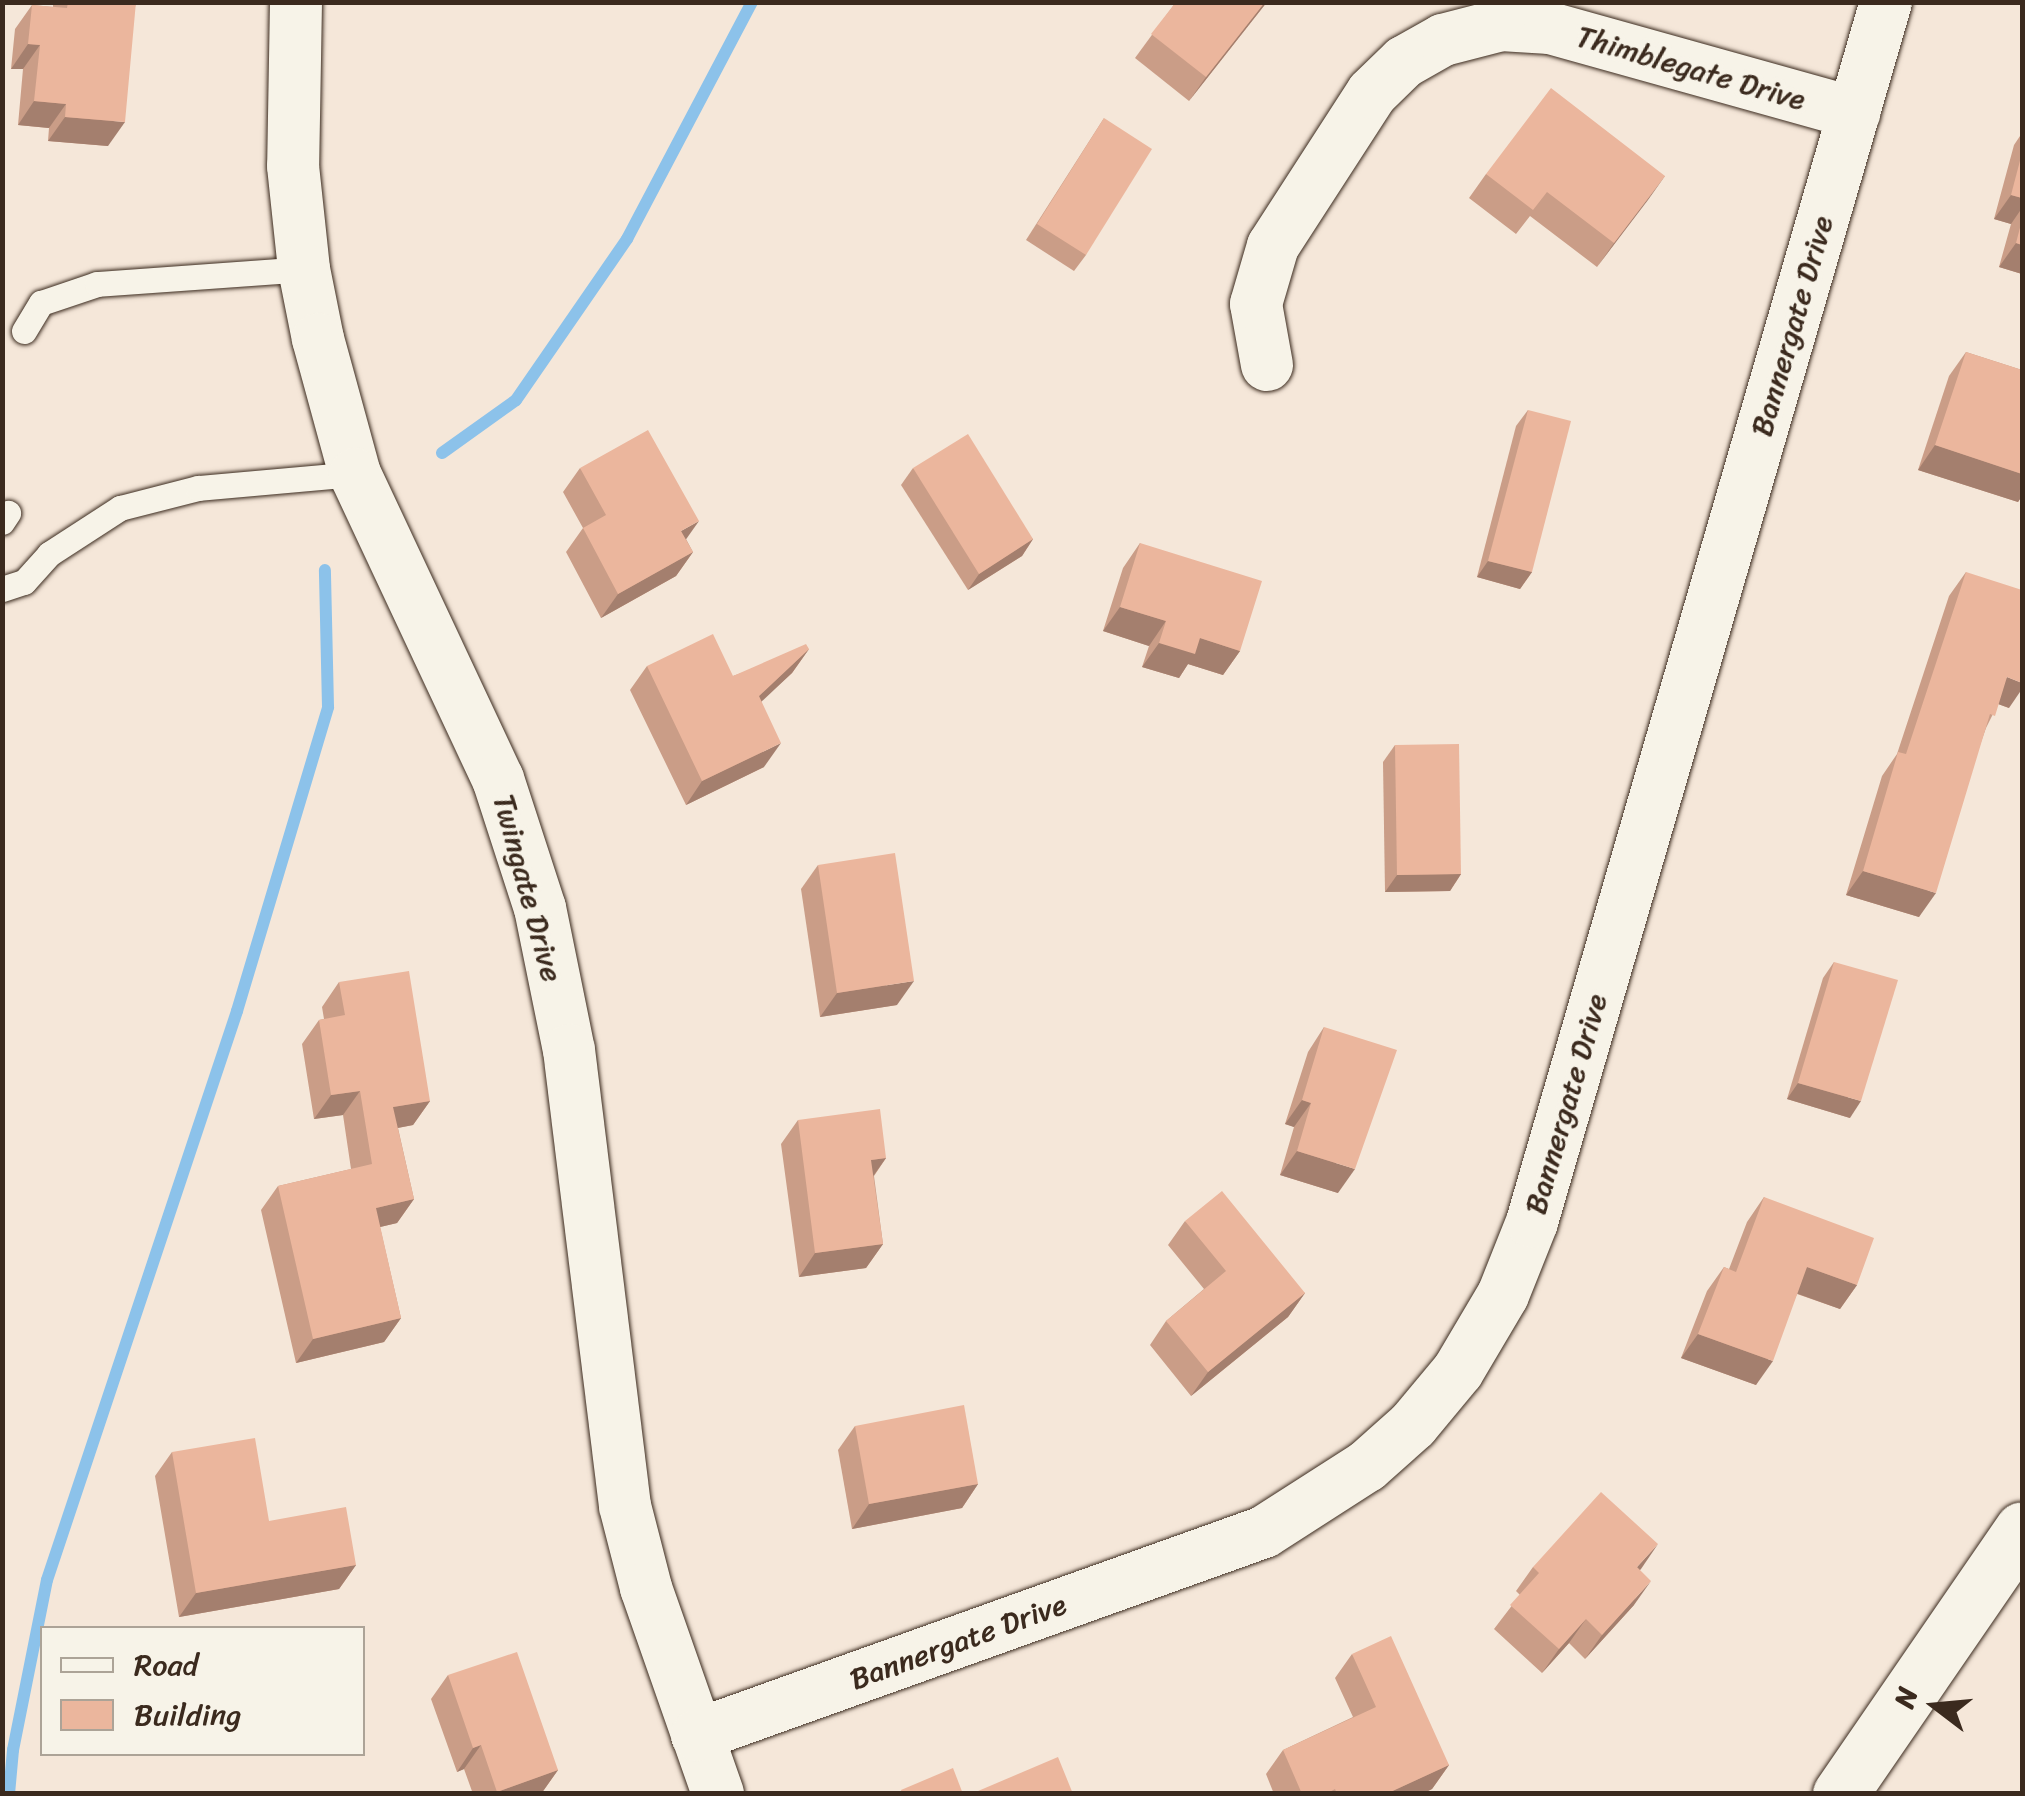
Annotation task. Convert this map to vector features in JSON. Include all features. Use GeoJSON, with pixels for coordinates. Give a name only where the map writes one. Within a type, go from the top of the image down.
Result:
{"type":"FeatureCollection","features":[{"type":"Feature","properties":{"kind":"street","name":"Twingate Drive"},"geometry":{"type":"LineString","coordinates":[[296,2],[293,166],[304,269],[355,474],[498,778],[540,908],[569,1050],[625,1506],[646,1588],[718,1794]]}},
{"type":"Feature","properties":{"kind":"street","name":"Bannergate Drive"},"geometry":{"type":"LineString","coordinates":[[697,1735],[1264,1532],[1368,1466],[1412,1425],[1458,1371],[1503,1296],[1532,1222],[1886,2]]}},
{"type":"Feature","properties":{"kind":"street","name":"Thimblegate Drive"},"geometry":{"type":"LineString","coordinates":[[1267,364],[1256,304],[1273,246],[1372,93],[1404,62],[1443,40],[1502,25],[1550,28],[1854,113]]}},
{"type":"Feature","properties":{"kind":"street"},"geometry":{"type":"LineString","coordinates":[[1840,1794],[2022,1529]]}},
{"type":"Feature","properties":{"kind":"lane"},"geometry":{"type":"LineString","coordinates":[[24,330],[41,303],[97,284],[304,269]]}},
{"type":"Feature","properties":{"kind":"lane"},"geometry":{"type":"LineString","coordinates":[[2,589],[24,582],[48,554],[120,508],[198,488],[355,474]]}},
{"type":"Feature","properties":{"kind":"building"},"geometry":{"type":"Polygon","coordinates":[[[68,2],[136,2],[125,122],[65,117],[66,104],[34,101],[40,45],[28,44],[32,5],[67,8],[68,2]]]}},
{"type":"Feature","properties":{"kind":"building"},"geometry":{"type":"Polygon","coordinates":[[[1176,2],[1265,2],[1206,77],[1151,34],[1176,2]]]}},
{"type":"Feature","properties":{"kind":"building"},"geometry":{"type":"Polygon","coordinates":[[[1551,88],[1665,176],[1614,243],[1547,192],[1533,210],[1486,174],[1551,88]]]}},
{"type":"Feature","properties":{"kind":"building"},"geometry":{"type":"Polygon","coordinates":[[[1104,118],[1152,149],[1086,255],[1037,224],[1104,118]]]}},
{"type":"Feature","properties":{"kind":"building"},"geometry":{"type":"Polygon","coordinates":[[[2022,153],[2022,198],[2011,195],[2022,153]]]}},
{"type":"Feature","properties":{"kind":"building"},"geometry":{"type":"Polygon","coordinates":[[[2022,220],[2022,245],[2016,243],[2022,220]]]}},
{"type":"Feature","properties":{"kind":"building"},"geometry":{"type":"Polygon","coordinates":[[[1966,352],[2022,370],[2022,474],[1935,445],[1966,352]]]}},
{"type":"Feature","properties":{"kind":"building"},"geometry":{"type":"Polygon","coordinates":[[[1528,410],[1571,421],[1532,572],[1488,561],[1528,410]]]}},
{"type":"Feature","properties":{"kind":"building"},"geometry":{"type":"Polygon","coordinates":[[[648,430],[699,521],[681,531],[693,552],[618,594],[583,528],[606,515],[580,468],[648,430]]]}},
{"type":"Feature","properties":{"kind":"building"},"geometry":{"type":"Polygon","coordinates":[[[968,434],[1033,539],[979,574],[913,468],[968,434]]]}},
{"type":"Feature","properties":{"kind":"building"},"geometry":{"type":"Polygon","coordinates":[[[1140,543],[1262,581],[1240,651],[1200,638],[1195,654],[1159,643],[1166,621],[1120,607],[1140,543]]]}},
{"type":"Feature","properties":{"kind":"building"},"geometry":{"type":"Polygon","coordinates":[[[1966,572],[2022,590],[2022,683],[2007,677],[1995,716],[1990,714],[1936,893],[1863,871],[1898,752],[1906,754],[1966,572]]]}},
{"type":"Feature","properties":{"kind":"building"},"geometry":{"type":"Polygon","coordinates":[[[713,634],[733,676],[806,644],[809,649],[759,696],[781,743],[702,781],[647,666],[713,634]]]}},
{"type":"Feature","properties":{"kind":"building"},"geometry":{"type":"Polygon","coordinates":[[[1459,744],[1461,874],[1397,875],[1395,745],[1459,744]]]}},
{"type":"Feature","properties":{"kind":"building"},"geometry":{"type":"Polygon","coordinates":[[[895,853],[914,981],[837,993],[818,865],[895,853]]]}},
{"type":"Feature","properties":{"kind":"building"},"geometry":{"type":"Polygon","coordinates":[[[1834,962],[1898,980],[1861,1101],[1798,1083],[1834,962]]]}},
{"type":"Feature","properties":{"kind":"building"},"geometry":{"type":"Polygon","coordinates":[[[409,971],[430,1101],[393,1107],[414,1199],[376,1208],[401,1318],[313,1339],[278,1186],[372,1164],[360,1091],[331,1095],[319,1020],[345,1015],[339,982],[409,971]]]}},
{"type":"Feature","properties":{"kind":"building"},"geometry":{"type":"Polygon","coordinates":[[[1324,1027],[1397,1050],[1355,1169],[1297,1151],[1311,1103],[1302,1100],[1324,1027]]]}},
{"type":"Feature","properties":{"kind":"building"},"geometry":{"type":"Polygon","coordinates":[[[880,1109],[886,1158],[871,1160],[883,1244],[815,1253],[798,1120],[880,1109]]]}},
{"type":"Feature","properties":{"kind":"building"},"geometry":{"type":"Polygon","coordinates":[[[1222,1191],[1305,1293],[1208,1372],[1166,1321],[1226,1271],[1185,1221],[1222,1191]]]}},
{"type":"Feature","properties":{"kind":"building"},"geometry":{"type":"Polygon","coordinates":[[[1764,1197],[1874,1238],[1857,1285],[1807,1267],[1773,1361],[1698,1334],[1724,1267],[1736,1272],[1764,1197]]]}},
{"type":"Feature","properties":{"kind":"building"},"geometry":{"type":"Polygon","coordinates":[[[964,1405],[978,1484],[869,1504],[855,1426],[964,1405]]]}},
{"type":"Feature","properties":{"kind":"building"},"geometry":{"type":"Polygon","coordinates":[[[255,1438],[269,1521],[346,1507],[356,1565],[196,1593],[172,1452],[255,1438]]]}},
{"type":"Feature","properties":{"kind":"building"},"geometry":{"type":"Polygon","coordinates":[[[1601,1492],[1658,1544],[1637,1567],[1651,1581],[1602,1635],[1586,1619],[1559,1649],[1510,1605],[1539,1573],[1533,1567],[1601,1492]]]}},
{"type":"Feature","properties":{"kind":"building"},"geometry":{"type":"Polygon","coordinates":[[[1391,1636],[1449,1765],[1386,1794],[1337,1794],[1335,1789],[1326,1794],[1302,1794],[1283,1750],[1376,1707],[1352,1654],[1391,1636]]]}},
{"type":"Feature","properties":{"kind":"building"},"geometry":{"type":"Polygon","coordinates":[[[517,1652],[558,1770],[497,1792],[481,1745],[473,1748],[448,1675],[517,1652]]]}},
{"type":"Feature","properties":{"kind":"building"},"geometry":{"type":"Polygon","coordinates":[[[1058,1757],[1073,1794],[971,1794],[1058,1757]]]}},
{"type":"Feature","properties":{"kind":"building"},"geometry":{"type":"Polygon","coordinates":[[[953,1768],[963,1794],[902,1794],[901,1790],[953,1768]]]}},
{"type":"Feature","properties":{"kind":"waterway"},"geometry":{"type":"LineString","coordinates":[[442,453],[516,400],[627,239],[752,2]]}},
{"type":"Feature","properties":{"kind":"waterway"},"geometry":{"type":"LineString","coordinates":[[9,1794],[13,1750],[47,1580],[237,1011],[328,707],[325,570]]}}]}
